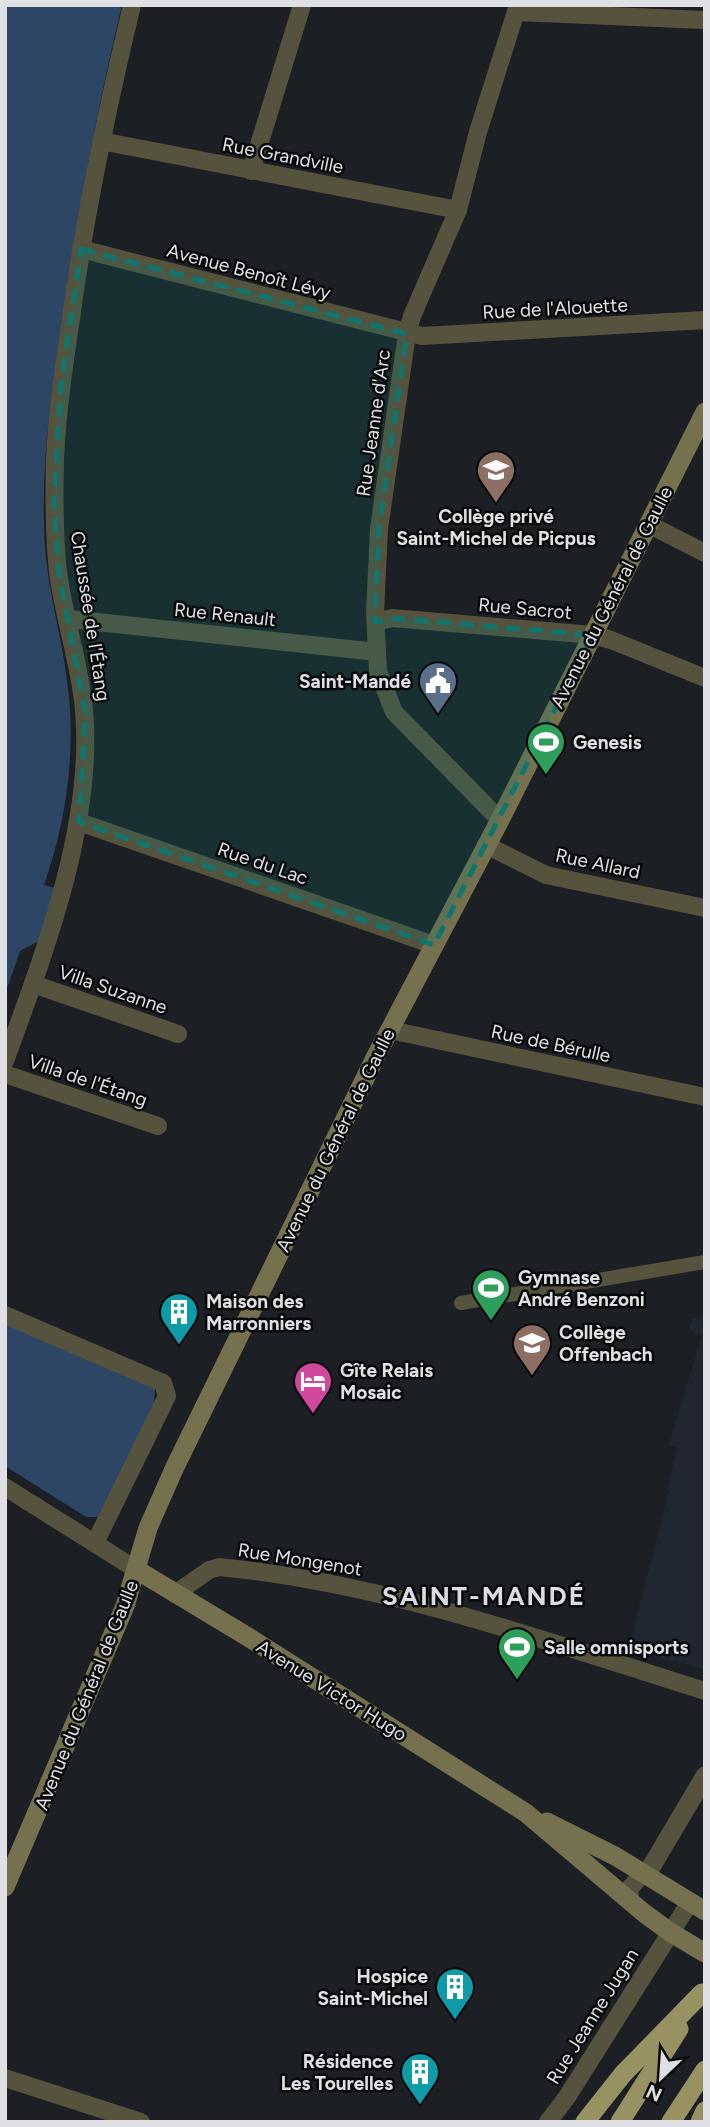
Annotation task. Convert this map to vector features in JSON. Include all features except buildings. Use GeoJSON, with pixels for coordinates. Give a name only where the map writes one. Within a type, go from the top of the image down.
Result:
{"type":"FeatureCollection","features":[{"type":"Feature","properties":{"kind":"highway"},"geometry":{"type":"LineString","coordinates":[[585,2122],[623,2074],[702,1993],[620,2122]]}},
{"type":"Feature","properties":{"kind":"highway"},"geometry":{"type":"LineString","coordinates":[[671,2122],[705,2070]]}},
{"type":"Feature","properties":{"kind":"highway"},"geometry":{"type":"LineString","coordinates":[[700,2122],[705,2111]]}},
{"type":"Feature","properties":{"kind":"main road","name":"Avenue du Général de Gaulle"},"geometry":{"type":"LineString","coordinates":[[5,1887],[106,1653],[137,1570],[149,1528],[174,1469],[390,1030],[702,423]]}},
{"type":"Feature","properties":{"kind":"main road","name":"Avenue Victor Hugo"},"geometry":{"type":"LineString","coordinates":[[137,1570],[526,1813]]}},
{"type":"Feature","properties":{"kind":"main road"},"geometry":{"type":"LineString","coordinates":[[526,1813],[647,1874],[698,1907]]}},
{"type":"Feature","properties":{"kind":"main road"},"geometry":{"type":"LineString","coordinates":[[526,1813],[630,1901],[670,1932],[705,1953]]}},
{"type":"Feature","properties":{"kind":"street","name":"Chaussée de l'Étang"},"geometry":{"type":"LineString","coordinates":[[5,1062],[33,984],[79,822],[86,748],[85,712],[59,575],[55,536],[55,456],[61,383],[81,249],[101,141],[132,5]]}},
{"type":"Feature","properties":{"kind":"street"},"geometry":{"type":"LineString","coordinates":[[251,171],[302,5]]}},
{"type":"Feature","properties":{"kind":"street"},"geometry":{"type":"LineString","coordinates":[[517,9],[705,20]]}},
{"type":"Feature","properties":{"kind":"street","name":"Rue Jeanne d'Arc"},"geometry":{"type":"LineString","coordinates":[[500,820],[394,712],[378,670],[376,622],[379,529],[407,334],[412,316],[458,210],[478,132],[517,9]]}},
{"type":"Feature","properties":{"kind":"street","name":"Rue Grandville"},"geometry":{"type":"LineString","coordinates":[[101,141],[458,210]]}},
{"type":"Feature","properties":{"kind":"street","name":"Avenue Benoît Lévy"},"geometry":{"type":"LineString","coordinates":[[81,249],[407,334]]}},
{"type":"Feature","properties":{"kind":"street","name":"Rue de l'Alouette"},"geometry":{"type":"LineString","coordinates":[[407,334],[422,337],[705,320]]}},
{"type":"Feature","properties":{"kind":"street"},"geometry":{"type":"LineString","coordinates":[[648,524],[705,553]]}},
{"type":"Feature","properties":{"kind":"street","name":"Rue Sacrot"},"geometry":{"type":"LineString","coordinates":[[376,622],[392,618],[593,635],[705,678]]}},
{"type":"Feature","properties":{"kind":"street","name":"Rue Renault"},"geometry":{"type":"LineString","coordinates":[[69,620],[377,652]]}},
{"type":"Feature","properties":{"kind":"street","name":"Rue du Lac"},"geometry":{"type":"LineString","coordinates":[[79,822],[434,945]]}},
{"type":"Feature","properties":{"kind":"street","name":"Rue Allard"},"geometry":{"type":"LineString","coordinates":[[486,845],[546,875],[705,908]]}},
{"type":"Feature","properties":{"kind":"street","name":"Villa Suzanne"},"geometry":{"type":"LineString","coordinates":[[33,984],[178,1034]]}},
{"type":"Feature","properties":{"kind":"street","name":"Rue de Bérulle"},"geometry":{"type":"LineString","coordinates":[[390,1030],[705,1097]]}},
{"type":"Feature","properties":{"kind":"street","name":"Villa de l'Étang"},"geometry":{"type":"LineString","coordinates":[[5,1074],[158,1126]]}},
{"type":"Feature","properties":{"kind":"street"},"geometry":{"type":"LineString","coordinates":[[461,1303],[705,1262]]}},
{"type":"Feature","properties":{"kind":"street"},"geometry":{"type":"LineString","coordinates":[[5,1315],[163,1383],[167,1396],[95,1543]]}},
{"type":"Feature","properties":{"kind":"street"},"geometry":{"type":"LineString","coordinates":[[5,1487],[137,1570]]}},
{"type":"Feature","properties":{"kind":"street"},"geometry":{"type":"LineString","coordinates":[[5,1503],[25,1499]]}},
{"type":"Feature","properties":{"kind":"street","name":"Rue Mongenot"},"geometry":{"type":"LineString","coordinates":[[175,1594],[209,1570],[219,1567],[321,1580],[556,1643],[705,1691]]}},
{"type":"Feature","properties":{"kind":"street"},"geometry":{"type":"LineString","coordinates":[[630,1901],[629,1889],[640,1877],[647,1874],[705,1776]]}},
{"type":"Feature","properties":{"kind":"street","name":"Rue Jeanne Jugan"},"geometry":{"type":"LineString","coordinates":[[548,2122],[567,2097],[670,1932],[698,1907]]}},
{"type":"Feature","properties":{"kind":"street"},"geometry":{"type":"LineString","coordinates":[[5,2078],[141,2122]]}},
{"type":"Feature","properties":{"kind":"highlighted area"},"geometry":{"type":"Polygon","coordinates":[[[81,249],[407,334],[379,529],[375,622],[392,618],[593,635],[434,945],[79,822],[85,712],[59,574],[54,506],[61,383],[81,249]]]}},
{"type":"Feature","properties":{"kind":"shaded area"},"geometry":{"type":"Polygon","coordinates":[[[5,5],[122,5],[76,232],[56,362],[47,443],[45,546],[71,721],[67,792],[58,839],[44,885],[55,888],[39,941],[20,951],[5,994],[5,5]]]}},
{"type":"Feature","properties":{"kind":"shaded area"},"geometry":{"type":"Polygon","coordinates":[[[705,1316],[705,1669],[628,1650],[669,1491],[667,1490],[677,1448],[669,1445],[702,1335],[689,1330],[692,1319],[705,1316]]]}},
{"type":"Feature","properties":{"kind":"shaded area"},"geometry":{"type":"Polygon","coordinates":[[[5,1321],[155,1388],[154,1404],[98,1517],[86,1517],[5,1466],[5,1321]]]}},
{"type":"Feature","properties":{"kind":"place","name":"Collège privé Saint-Michel de Picpus"},"geometry":{"type":"Point","coordinates":[496,504]}},
{"type":"Feature","properties":{"kind":"place","name":"Saint-Mandé"},"geometry":{"type":"Point","coordinates":[438,715]}},
{"type":"Feature","properties":{"kind":"place","name":"Genesis"},"geometry":{"type":"Point","coordinates":[546,776]}},
{"type":"Feature","properties":{"kind":"place","name":"Gymnase André Benzoni"},"geometry":{"type":"Point","coordinates":[491,1322]}},
{"type":"Feature","properties":{"kind":"place","name":"Maison des Marronniers"},"geometry":{"type":"Point","coordinates":[179,1346]}},
{"type":"Feature","properties":{"kind":"place","name":"Collège Offenbach"},"geometry":{"type":"Point","coordinates":[532,1377]}},
{"type":"Feature","properties":{"kind":"place","name":"Gîte Relais Mosaic"},"geometry":{"type":"Point","coordinates":[313,1415]}},
{"type":"Feature","properties":{"kind":"place","name":"Salle omnisports"},"geometry":{"type":"Point","coordinates":[517,1681]}},
{"type":"Feature","properties":{"kind":"place","name":"Hospice Saint-Michel"},"geometry":{"type":"Point","coordinates":[455,2021]}},
{"type":"Feature","properties":{"kind":"place","name":"Résidence Les Tourelles"},"geometry":{"type":"Point","coordinates":[420,2106]}},
{"type":"Feature","properties":{"kind":"district","name":"SAINT-MANDÉ"},"geometry":{"type":"Point","coordinates":[484,1596]}}]}
